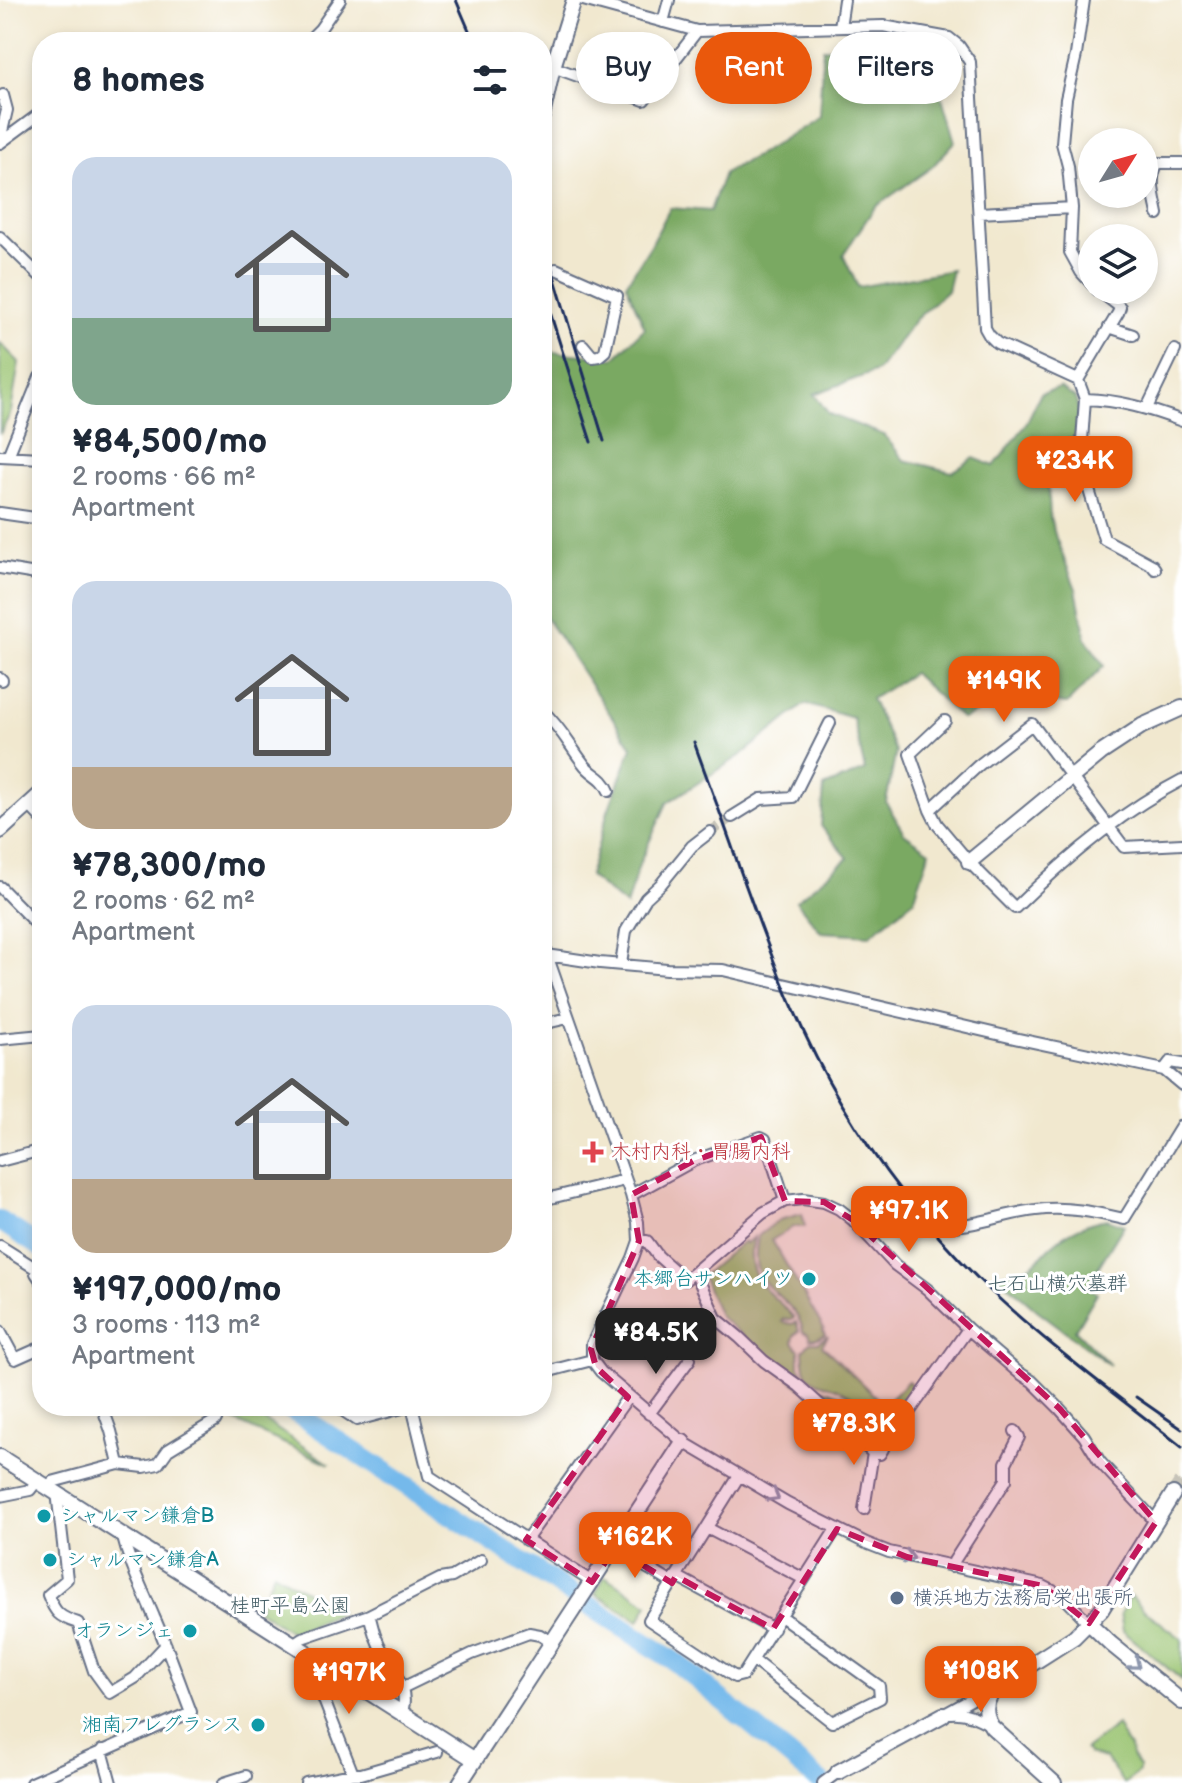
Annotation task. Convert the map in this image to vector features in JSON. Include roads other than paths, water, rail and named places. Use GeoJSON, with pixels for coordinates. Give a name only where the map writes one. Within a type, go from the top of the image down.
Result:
{"type":"FeatureCollection","features":[{"type":"Feature","properties":{"kind":"street"},"geometry":{"type":"LineString","coordinates":[[317,32],[340,0]]}},
{"type":"Feature","properties":{"kind":"street"},"geometry":{"type":"LineString","coordinates":[[552,71],[574,0]]}},
{"type":"Feature","properties":{"kind":"street"},"geometry":{"type":"LineString","coordinates":[[583,0],[697,31],[883,26],[949,38],[959,46],[970,62],[985,328],[997,343],[1078,380],[1085,399],[1081,455],[1104,539],[1155,569]]}},
{"type":"Feature","properties":{"kind":"street"},"geometry":{"type":"LineString","coordinates":[[663,22],[669,0]]}},
{"type":"Feature","properties":{"kind":"street"},"geometry":{"type":"LineString","coordinates":[[840,27],[844,0]]}},
{"type":"Feature","properties":{"kind":"street"},"geometry":{"type":"LineString","coordinates":[[1078,267],[1070,252],[1072,208],[1068,166],[1062,143],[1066,99],[1084,0]]}},
{"type":"Feature","properties":{"kind":"street"},"geometry":{"type":"LineString","coordinates":[[553,67],[644,100],[697,31]]}},
{"type":"Feature","properties":{"kind":"street"},"geometry":{"type":"LineString","coordinates":[[0,141],[7,110],[3,95]]}},
{"type":"Feature","properties":{"kind":"street"},"geometry":{"type":"LineString","coordinates":[[0,141],[32,119]]}},
{"type":"Feature","properties":{"kind":"street"},"geometry":{"type":"LineString","coordinates":[[1158,214],[1153,170],[1158,163],[1182,163]]}},
{"type":"Feature","properties":{"kind":"street"},"geometry":{"type":"LineString","coordinates":[[979,213],[1072,208]]}},
{"type":"Feature","properties":{"kind":"street"},"geometry":{"type":"LineString","coordinates":[[0,237],[32,268]]}},
{"type":"Feature","properties":{"kind":"street"},"geometry":{"type":"LineString","coordinates":[[556,269],[617,296],[605,351],[593,357],[583,345]]}},
{"type":"Feature","properties":{"kind":"street"},"geometry":{"type":"LineString","coordinates":[[1078,380],[1118,313],[1120,307],[1116,304]]}},
{"type":"Feature","properties":{"kind":"street"},"geometry":{"type":"LineString","coordinates":[[1109,327],[1133,335]]}},
{"type":"Feature","properties":{"kind":"street"},"geometry":{"type":"LineString","coordinates":[[1147,408],[1175,350]]}},
{"type":"Feature","properties":{"kind":"street"},"geometry":{"type":"LineString","coordinates":[[32,395],[4,456],[32,457]]}},
{"type":"Feature","properties":{"kind":"street"},"geometry":{"type":"LineString","coordinates":[[1085,399],[1111,400],[1147,408],[1182,421]]}},
{"type":"Feature","properties":{"kind":"street"},"geometry":{"type":"LineString","coordinates":[[0,513],[32,518]]}},
{"type":"Feature","properties":{"kind":"street"},"geometry":{"type":"LineString","coordinates":[[0,568],[32,573]]}},
{"type":"Feature","properties":{"kind":"street"},"geometry":{"type":"LineString","coordinates":[[969,862],[1101,753],[1142,726],[1182,708]]}},
{"type":"Feature","properties":{"kind":"street"},"geometry":{"type":"LineString","coordinates":[[552,719],[585,767],[605,781],[609,791]]}},
{"type":"Feature","properties":{"kind":"street"},"geometry":{"type":"LineString","coordinates":[[945,721],[910,754],[930,810],[937,824],[969,862],[1015,908],[1108,827],[1182,780]]}},
{"type":"Feature","properties":{"kind":"street"},"geometry":{"type":"LineString","coordinates":[[732,817],[761,799],[793,797],[830,723]]}},
{"type":"Feature","properties":{"kind":"street"},"geometry":{"type":"LineString","coordinates":[[930,810],[979,765],[1032,724],[1124,847],[1182,844]]}},
{"type":"Feature","properties":{"kind":"street"},"geometry":{"type":"LineString","coordinates":[[1,828],[32,802]]}},
{"type":"Feature","properties":{"kind":"street"},"geometry":{"type":"LineString","coordinates":[[29,805],[32,808]]}},
{"type":"Feature","properties":{"kind":"street"},"geometry":{"type":"LineString","coordinates":[[621,964],[626,931],[646,898],[692,846],[710,832]]}},
{"type":"Feature","properties":{"kind":"street"},"geometry":{"type":"LineString","coordinates":[[0,887],[32,920]]}},
{"type":"Feature","properties":{"kind":"street"},"geometry":{"type":"LineString","coordinates":[[552,953],[600,963],[723,970],[1164,1070],[1182,1085]]}},
{"type":"Feature","properties":{"kind":"street"},"geometry":{"type":"LineString","coordinates":[[552,971],[638,1222],[639,1241],[633,1258],[593,1340],[592,1360],[601,1372],[683,1442],[836,1529],[889,1552],[1043,1586],[1063,1596],[1111,1644],[1182,1702]]}},
{"type":"Feature","properties":{"kind":"street"},"geometry":{"type":"LineString","coordinates":[[552,1021],[568,1018]]}},
{"type":"Feature","properties":{"kind":"street"},"geometry":{"type":"LineString","coordinates":[[0,1039],[32,1036]]}},
{"type":"Feature","properties":{"kind":"street"},"geometry":{"type":"LineString","coordinates":[[1164,1070],[1170,1062],[1182,1064]]}},
{"type":"Feature","properties":{"kind":"street"},"geometry":{"type":"LineString","coordinates":[[948,1226],[964,1226],[1033,1210],[1067,1208],[1124,1219],[1182,1125]]}},
{"type":"Feature","properties":{"kind":"street"},"geometry":{"type":"LineString","coordinates":[[631,1195],[693,1161],[761,1137],[765,1139],[785,1201]]}},
{"type":"Feature","properties":{"kind":"street"},"geometry":{"type":"LineString","coordinates":[[0,1161],[32,1153]]}},
{"type":"Feature","properties":{"kind":"street"},"geometry":{"type":"LineString","coordinates":[[552,1198],[625,1180]]}},
{"type":"Feature","properties":{"kind":"street"},"geometry":{"type":"LineString","coordinates":[[639,1241],[647,1241],[658,1256],[685,1280],[763,1213],[785,1201],[803,1199],[824,1202],[839,1209],[895,1265],[1032,1381],[1084,1436],[1100,1462],[1156,1522]]}},
{"type":"Feature","properties":{"kind":"street"},"geometry":{"type":"LineString","coordinates":[[866,1233],[881,1228]]}},
{"type":"Feature","properties":{"kind":"street"},"geometry":{"type":"LineString","coordinates":[[0,1246],[32,1266]]}},
{"type":"Feature","properties":{"kind":"street"},"geometry":{"type":"LineString","coordinates":[[695,1272],[716,1318],[764,1361],[882,1448]]}},
{"type":"Feature","properties":{"kind":"street"},"geometry":{"type":"LineString","coordinates":[[864,1509],[882,1448],[968,1329]]}},
{"type":"Feature","properties":{"kind":"street"},"geometry":{"type":"LineString","coordinates":[[0,1331],[15,1359],[32,1351]]}},
{"type":"Feature","properties":{"kind":"street"},"geometry":{"type":"LineString","coordinates":[[649,1414],[690,1359]]}},
{"type":"Feature","properties":{"kind":"street"},"geometry":{"type":"LineString","coordinates":[[552,1370],[592,1360]]}},
{"type":"Feature","properties":{"kind":"street"},"geometry":{"type":"LineString","coordinates":[[526,1540],[628,1397]]}},
{"type":"Feature","properties":{"kind":"street"},"geometry":{"type":"LineString","coordinates":[[106,1416],[119,1464]]}},
{"type":"Feature","properties":{"kind":"street"},"geometry":{"type":"LineString","coordinates":[[0,1496],[47,1487],[52,1482],[119,1464],[144,1467],[158,1464],[168,1450],[215,1421],[215,1416]]}},
{"type":"Feature","properties":{"kind":"street"},"geometry":{"type":"LineString","coordinates":[[351,1416],[357,1420],[372,1416]]}},
{"type":"Feature","properties":{"kind":"street"},"geometry":{"type":"LineString","coordinates":[[414,1416],[429,1476],[591,1584]]}},
{"type":"Feature","properties":{"kind":"street"},"geometry":{"type":"LineString","coordinates":[[952,1567],[1006,1480],[1006,1463],[1019,1437],[1015,1431]]}},
{"type":"Feature","properties":{"kind":"street"},"geometry":{"type":"LineString","coordinates":[[460,1783],[683,1442]]}},
{"type":"Feature","properties":{"kind":"street"},"geometry":{"type":"LineString","coordinates":[[0,1457],[475,1760]]}},
{"type":"Feature","properties":{"kind":"street"},"geometry":{"type":"LineString","coordinates":[[739,1476],[649,1620],[735,1677],[743,1675],[836,1529]]}},
{"type":"Feature","properties":{"kind":"street"},"geometry":{"type":"LineString","coordinates":[[47,1487],[67,1579],[48,1595],[62,1618],[78,1623],[94,1671],[110,1693],[135,1678],[166,1645]]}},
{"type":"Feature","properties":{"kind":"street"},"geometry":{"type":"LineString","coordinates":[[992,1727],[986,1704],[993,1689],[1074,1637],[1101,1610],[1173,1494]]}},
{"type":"Feature","properties":{"kind":"street"},"geometry":{"type":"LineString","coordinates":[[707,1528],[804,1579]]}},
{"type":"Feature","properties":{"kind":"street"},"geometry":{"type":"LineString","coordinates":[[31,1783],[191,1712],[166,1645],[139,1587],[122,1534]]}},
{"type":"Feature","properties":{"kind":"street"},"geometry":{"type":"LineString","coordinates":[[615,1548],[773,1629]]}},
{"type":"Feature","properties":{"kind":"street"},"geometry":{"type":"LineString","coordinates":[[293,1644],[369,1615],[440,1579],[452,1577],[481,1560]]}},
{"type":"Feature","properties":{"kind":"street"},"geometry":{"type":"LineString","coordinates":[[369,1615],[377,1641],[402,1688],[405,1704],[401,1713]]}},
{"type":"Feature","properties":{"kind":"street"},"geometry":{"type":"LineString","coordinates":[[753,1660],[832,1722],[880,1698],[879,1686],[781,1616]]}},
{"type":"Feature","properties":{"kind":"street"},"geometry":{"type":"LineString","coordinates":[[402,1688],[472,1654],[529,1633],[553,1643]]}},
{"type":"Feature","properties":{"kind":"street"},"geometry":{"type":"LineString","coordinates":[[315,1659],[311,1667],[353,1774]]}},
{"type":"Feature","properties":{"kind":"street"},"geometry":{"type":"LineString","coordinates":[[823,1783],[1002,1683]]}},
{"type":"Feature","properties":{"kind":"street"},"geometry":{"type":"LineString","coordinates":[[943,1715],[959,1712],[976,1717],[992,1727],[1054,1783]]}},
{"type":"Feature","properties":{"kind":"street"},"geometry":{"type":"LineString","coordinates":[[102,1750],[111,1783]]}},
{"type":"Feature","properties":{"kind":"street"},"geometry":{"type":"LineString","coordinates":[[306,1783],[361,1774],[437,1752]]}},
{"type":"Feature","properties":{"kind":"street"},"geometry":{"type":"LineString","coordinates":[[231,1782],[246,1776]]}},
{"type":"Feature","properties":{"kind":"waterway"},"geometry":{"type":"LineString","coordinates":[[0,1221],[32,1242]]}},
{"type":"Feature","properties":{"kind":"waterway"},"geometry":{"type":"LineString","coordinates":[[300,1416],[677,1663],[822,1783]]}},
{"type":"Feature","properties":{"kind":"tunnel"},"geometry":{"type":"LineString","coordinates":[[710,832],[732,817]]}},
{"type":"Feature","properties":{"kind":"tunnel"},"geometry":{"type":"LineString","coordinates":[[881,1228],[948,1226]]}},
{"type":"Feature","properties":{"kind":"tunnel"},"geometry":{"type":"LineString","coordinates":[[1173,1494],[1182,1480]]}},
{"type":"Feature","properties":{"kind":"railway"},"geometry":{"type":"LineString","coordinates":[[456,0],[470,32]]}},
{"type":"Feature","properties":{"kind":"railway"},"geometry":{"type":"LineString","coordinates":[[552,269],[604,441]]}},
{"type":"Feature","properties":{"kind":"railway"},"geometry":{"type":"LineString","coordinates":[[552,319],[591,442]]}},
{"type":"Feature","properties":{"kind":"railway"},"geometry":{"type":"LineString","coordinates":[[694,742],[796,1016],[824,1073],[873,1153],[930,1227],[994,1294],[1182,1447]]}},
{"type":"Feature","properties":{"kind":"railway"},"geometry":{"type":"LineString","coordinates":[[1136,1397],[1182,1429]]}},
{"type":"Feature","properties":{"kind":"place","name":"木村内科・胃腸内科"},"geometry":{"type":"Point","coordinates":[593,1152]}},
{"type":"Feature","properties":{"kind":"place","name":"本郷台サンハイツ"},"geometry":{"type":"Point","coordinates":[809,1279]}},
{"type":"Feature","properties":{"kind":"place","name":"シャルマン鎌倉B"},"geometry":{"type":"Point","coordinates":[44,1516]}},
{"type":"Feature","properties":{"kind":"place","name":"シャルマン鎌倉A"},"geometry":{"type":"Point","coordinates":[50,1560]}},
{"type":"Feature","properties":{"kind":"place","name":"横浜地方法務局栄出張所"},"geometry":{"type":"Point","coordinates":[897,1598]}},
{"type":"Feature","properties":{"kind":"place","name":"オランジェ"},"geometry":{"type":"Point","coordinates":[190,1631]}},
{"type":"Feature","properties":{"kind":"place","name":"湘南フレグランス"},"geometry":{"type":"Point","coordinates":[258,1725]}},
{"type":"Feature","properties":{"kind":"park label","name":"七石山横穴墓群"},"geometry":{"type":"Point","coordinates":[1057,1284]}},
{"type":"Feature","properties":{"kind":"park label","name":"桂町平島公園"},"geometry":{"type":"Point","coordinates":[290,1606]}}]}
